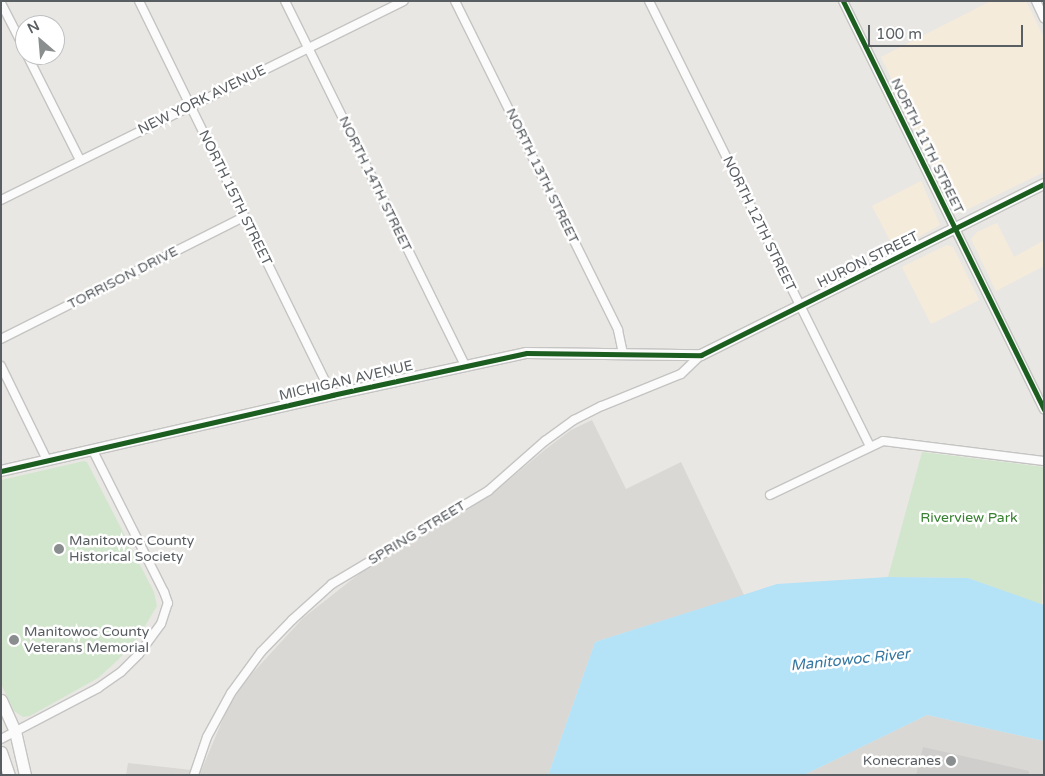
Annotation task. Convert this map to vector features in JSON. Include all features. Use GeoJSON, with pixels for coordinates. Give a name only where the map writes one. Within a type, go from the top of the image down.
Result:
{"type":"FeatureCollection","features":[{"type":"Feature","properties":{"kind":"main road"},"geometry":{"type":"LineString","coordinates":[[1,700],[16,731],[25,775]]}},
{"type":"Feature","properties":{"kind":"main road"},"geometry":{"type":"LineString","coordinates":[[1,752],[9,775]]}},
{"type":"Feature","properties":{"kind":"street","name":"NORTH 15TH STREET"},"geometry":{"type":"LineString","coordinates":[[139,1],[332,394]]}},
{"type":"Feature","properties":{"kind":"street","name":"NORTH 14TH STREET"},"geometry":{"type":"LineString","coordinates":[[286,1],[465,366]]}},
{"type":"Feature","properties":{"kind":"street","name":"NEW YORK AVENUE"},"geometry":{"type":"LineString","coordinates":[[1,200],[403,1]]}},
{"type":"Feature","properties":{"kind":"street","name":"NORTH 13TH STREET"},"geometry":{"type":"LineString","coordinates":[[455,1],[618,330],[623,354]]}},
{"type":"Feature","properties":{"kind":"street","name":"NORTH 12TH STREET"},"geometry":{"type":"LineString","coordinates":[[649,1],[870,446]]}},
{"type":"Feature","properties":{"kind":"street","name":"NORTH 11TH STREET"},"geometry":{"type":"LineString","coordinates":[[843,1],[1044,409]]}},
{"type":"Feature","properties":{"kind":"street"},"geometry":{"type":"LineString","coordinates":[[1036,1],[1044,18]]}},
{"type":"Feature","properties":{"kind":"street"},"geometry":{"type":"LineString","coordinates":[[1,3],[15,30]]}},
{"type":"Feature","properties":{"kind":"street"},"geometry":{"type":"LineString","coordinates":[[32,65],[80,160]]}},
{"type":"Feature","properties":{"kind":"street","name":"HURON STREET"},"geometry":{"type":"LineString","coordinates":[[701,354],[1044,184]]}},
{"type":"Feature","properties":{"kind":"street","name":"TORRISON DRIVE"},"geometry":{"type":"LineString","coordinates":[[1,338],[244,217]]}},
{"type":"Feature","properties":{"kind":"street","name":"MICHIGAN AVENUE"},"geometry":{"type":"LineString","coordinates":[[1,471],[332,394],[527,353],[701,354]]}},
{"type":"Feature","properties":{"kind":"street","name":"SPRING STREET"},"geometry":{"type":"LineString","coordinates":[[194,775],[207,737],[230,693],[261,652],[332,584],[488,491],[545,441],[574,420],[602,406],[680,374],[701,354]]}},
{"type":"Feature","properties":{"kind":"street"},"geometry":{"type":"LineString","coordinates":[[1,366],[47,460]]}},
{"type":"Feature","properties":{"kind":"street"},"geometry":{"type":"LineString","coordinates":[[770,495],[883,441],[1044,461]]}},
{"type":"Feature","properties":{"kind":"street"},"geometry":{"type":"LineString","coordinates":[[1,739],[98,688],[121,672],[139,654],[161,624],[168,603],[93,451]]}},
{"type":"Feature","properties":{"kind":"shaded area"},"geometry":{"type":"Polygon","coordinates":[[[991,1],[1026,1],[1044,38],[1044,172],[960,213],[954,207],[881,57],[991,1]]]}},
{"type":"Feature","properties":{"kind":"shaded area"},"geometry":{"type":"Polygon","coordinates":[[[921,181],[940,225],[895,250],[872,206],[921,181]]]}},
{"type":"Feature","properties":{"kind":"shaded area"},"geometry":{"type":"Polygon","coordinates":[[[997,223],[1014,257],[1043,241],[1044,266],[996,291],[971,239],[977,232],[997,223]]]}},
{"type":"Feature","properties":{"kind":"shaded area"},"geometry":{"type":"Polygon","coordinates":[[[947,245],[953,247],[979,300],[931,324],[902,267],[947,245]]]}},
{"type":"Feature","properties":{"kind":"shaded area"},"geometry":{"type":"Polygon","coordinates":[[[592,420],[626,489],[681,462],[744,595],[595,642],[548,775],[126,775],[128,763],[201,771],[228,707],[247,679],[303,618],[364,570],[492,494],[571,430],[592,420]]]}},
{"type":"Feature","properties":{"kind":"shaded area"},"geometry":{"type":"Polygon","coordinates":[[[927,715],[1044,741],[1044,775],[804,775],[927,715]]]}},
{"type":"Feature","properties":{"kind":"green space","name":"Riverview Park"},"geometry":{"type":"Polygon","coordinates":[[[922,452],[1044,467],[1042,605],[968,578],[888,577],[922,452]]]}},
{"type":"Feature","properties":{"kind":"green space"},"geometry":{"type":"Polygon","coordinates":[[[84,461],[87,462],[154,592],[157,606],[139,636],[118,660],[98,678],[30,716],[23,717],[14,711],[1,684],[1,480],[84,461]]]}},
{"type":"Feature","properties":{"kind":"water","name":"Manitowoc River"},"geometry":{"type":"Polygon","coordinates":[[[888,577],[968,578],[1044,605],[1044,741],[927,715],[804,775],[548,775],[595,642],[777,584],[888,577]]]}},
{"type":"Feature","properties":{"kind":"building","name":"Konecranes"},"geometry":{"type":"Polygon","coordinates":[[[923,747],[1029,771],[1029,775],[916,775],[923,747]]]}},
{"type":"Feature","properties":{"kind":"cycle path"},"geometry":{"type":"LineString","coordinates":[[843,1],[1044,409]]}},
{"type":"Feature","properties":{"kind":"cycle path"},"geometry":{"type":"LineString","coordinates":[[1,471],[332,395],[527,353],[701,355],[1044,184]]}},
{"type":"Feature","properties":{"kind":"place","name":"Manitowoc County Historical Society"},"geometry":{"type":"Point","coordinates":[59,549]}},
{"type":"Feature","properties":{"kind":"place","name":"Manitowoc County Veterans Memorial"},"geometry":{"type":"Point","coordinates":[14,640]}},
{"type":"Feature","properties":{"kind":"place","name":"Konecranes"},"geometry":{"type":"Point","coordinates":[951,761]}}]}
